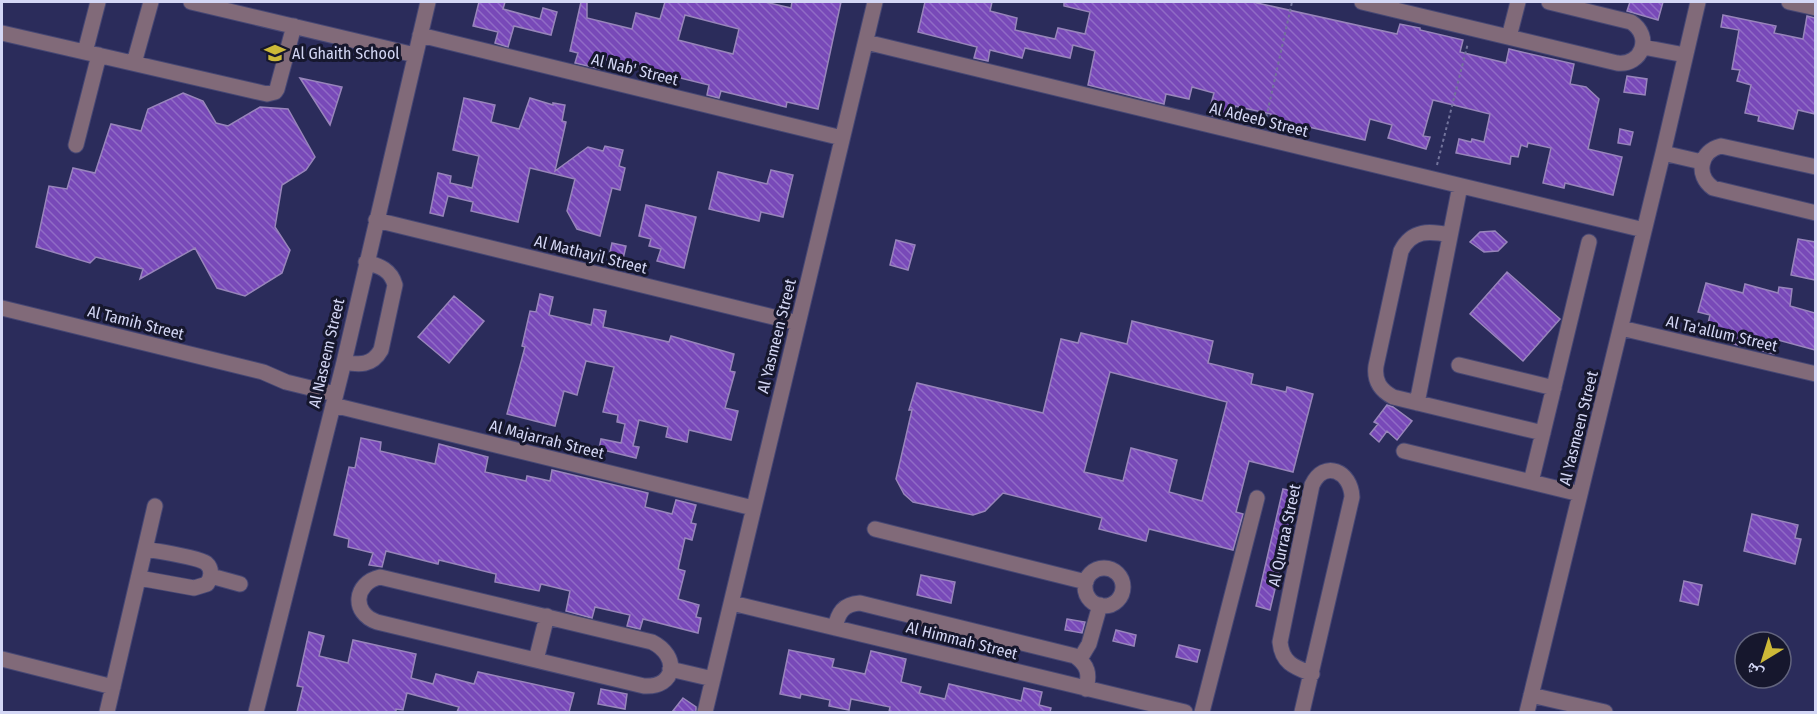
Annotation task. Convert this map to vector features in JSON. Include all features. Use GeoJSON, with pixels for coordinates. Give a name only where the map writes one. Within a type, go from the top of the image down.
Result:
{"type":"FeatureCollection","features":[{"type":"Feature","properties":{"kind":"street"},"geometry":{"type":"LineString","coordinates":[[76,145],[92,54],[98,2]]}},
{"type":"Feature","properties":{"kind":"street"},"geometry":{"type":"LineString","coordinates":[[134,63],[151,2]]}},
{"type":"Feature","properties":{"kind":"street"},"geometry":{"type":"LineString","coordinates":[[191,2],[415,55]]}},
{"type":"Feature","properties":{"kind":"street","name":"Al Naseem Street"},"geometry":{"type":"LineString","coordinates":[[256,712],[344,362],[428,2]]}},
{"type":"Feature","properties":{"kind":"street","name":"Al Yasmeen Street"},"geometry":{"type":"LineString","coordinates":[[705,712],[875,2]]}},
{"type":"Feature","properties":{"kind":"street"},"geometry":{"type":"LineString","coordinates":[[1362,2],[1623,64],[1636,59],[1643,47],[1644,41],[1640,30],[1625,20],[1549,2]]}},
{"type":"Feature","properties":{"kind":"street"},"geometry":{"type":"LineString","coordinates":[[1509,37],[1518,2]]}},
{"type":"Feature","properties":{"kind":"street","name":"Al Yasmeen Street"},"geometry":{"type":"LineString","coordinates":[[1527,712],[1698,2]]}},
{"type":"Feature","properties":{"kind":"street"},"geometry":{"type":"LineString","coordinates":[[1789,2],[1815,8]]}},
{"type":"Feature","properties":{"kind":"street"},"geometry":{"type":"LineString","coordinates":[[2,33],[271,94],[277,89],[294,26]]}},
{"type":"Feature","properties":{"kind":"street","name":"Al Nab' Street"},"geometry":{"type":"LineString","coordinates":[[420,34],[842,138]]}},
{"type":"Feature","properties":{"kind":"street","name":"Al Adeeb Street"},"geometry":{"type":"LineString","coordinates":[[866,42],[1644,230]]}},
{"type":"Feature","properties":{"kind":"street"},"geometry":{"type":"LineString","coordinates":[[1643,47],[1685,55]]}},
{"type":"Feature","properties":{"kind":"street"},"geometry":{"type":"LineString","coordinates":[[1815,167],[1721,146],[1710,151],[1702,162],[1704,179],[1713,188],[1815,213]]}},
{"type":"Feature","properties":{"kind":"street"},"geometry":{"type":"LineString","coordinates":[[1663,153],[1702,162]]}},
{"type":"Feature","properties":{"kind":"street"},"geometry":{"type":"LineString","coordinates":[[1418,403],[1460,186]]}},
{"type":"Feature","properties":{"kind":"street","name":"Al Mathayil Street"},"geometry":{"type":"LineString","coordinates":[[376,220],[798,323]]}},
{"type":"Feature","properties":{"kind":"street"},"geometry":{"type":"LineString","coordinates":[[1450,235],[1426,231],[1414,236],[1401,251],[1376,366],[1378,384],[1387,394],[1543,433]]}},
{"type":"Feature","properties":{"kind":"street"},"geometry":{"type":"LineString","coordinates":[[1531,482],[1590,242]]}},
{"type":"Feature","properties":{"kind":"street"},"geometry":{"type":"LineString","coordinates":[[344,362],[356,365],[366,364],[381,350],[395,285],[393,278],[384,268],[366,262]]}},
{"type":"Feature","properties":{"kind":"street","name":"Al Tamih Street"},"geometry":{"type":"LineString","coordinates":[[2,308],[263,372],[287,373],[335,395]]}},
{"type":"Feature","properties":{"kind":"street","name":"Al Ta'allum Street"},"geometry":{"type":"LineString","coordinates":[[1621,328],[1815,374]]}},
{"type":"Feature","properties":{"kind":"street"},"geometry":{"type":"LineString","coordinates":[[1459,365],[1554,388]]}},
{"type":"Feature","properties":{"kind":"street","name":"Al Majarrah Street"},"geometry":{"type":"LineString","coordinates":[[335,395],[753,508]]}},
{"type":"Feature","properties":{"kind":"street"},"geometry":{"type":"LineString","coordinates":[[1404,451],[1580,494]]}},
{"type":"Feature","properties":{"kind":"street","name":"Al Qurraa Street"},"geometry":{"type":"LineString","coordinates":[[1302,712],[1312,674],[1352,497],[1349,482],[1345,476],[1334,471],[1317,476],[1311,485],[1280,642],[1283,657],[1287,662],[1312,674]]}},
{"type":"Feature","properties":{"kind":"street"},"geometry":{"type":"LineString","coordinates":[[1202,712],[1257,498]]}},
{"type":"Feature","properties":{"kind":"street"},"geometry":{"type":"LineString","coordinates":[[107,712],[155,506]]}},
{"type":"Feature","properties":{"kind":"street"},"geometry":{"type":"LineString","coordinates":[[875,529],[1086,582]]}},
{"type":"Feature","properties":{"kind":"street"},"geometry":{"type":"LineString","coordinates":[[139,578],[194,588],[207,584],[211,576],[209,567],[201,561],[145,549]]}},
{"type":"Feature","properties":{"kind":"street"},"geometry":{"type":"LineString","coordinates":[[1098,569],[1110,569],[1120,577],[1122,589],[1117,600],[1100,605],[1094,603],[1086,594],[1086,582],[1088,576],[1098,569]]}},
{"type":"Feature","properties":{"kind":"street"},"geometry":{"type":"LineString","coordinates":[[211,576],[240,584]]}},
{"type":"Feature","properties":{"kind":"street"},"geometry":{"type":"LineString","coordinates":[[387,577],[547,616],[652,642],[667,652],[671,663],[670,669],[664,681],[651,686],[371,620],[359,604],[360,592],[368,581],[387,577]]}},
{"type":"Feature","properties":{"kind":"street","name":"Al Himmah Street"},"geometry":{"type":"LineString","coordinates":[[732,603],[1185,712]]}},
{"type":"Feature","properties":{"kind":"street"},"geometry":{"type":"LineString","coordinates":[[836,628],[837,618],[842,610],[847,605],[860,603],[1069,654],[1080,659],[1089,673],[1086,689]]}},
{"type":"Feature","properties":{"kind":"street"},"geometry":{"type":"LineString","coordinates":[[1080,659],[1089,644],[1100,605]]}},
{"type":"Feature","properties":{"kind":"street"},"geometry":{"type":"LineString","coordinates":[[536,660],[547,616]]}},
{"type":"Feature","properties":{"kind":"street"},"geometry":{"type":"LineString","coordinates":[[2,658],[113,687]]}},
{"type":"Feature","properties":{"kind":"street"},"geometry":{"type":"LineString","coordinates":[[670,669],[713,679]]}},
{"type":"Feature","properties":{"kind":"street"},"geometry":{"type":"LineString","coordinates":[[1531,695],[1605,712]]}},
{"type":"Feature","properties":{"kind":"path"},"geometry":{"type":"LineString","coordinates":[[1262,138],[1292,2]]}},
{"type":"Feature","properties":{"kind":"path"},"geometry":{"type":"LineString","coordinates":[[1433,179],[1472,28]]}},
{"type":"Feature","properties":{"kind":"building"},"geometry":{"type":"Polygon","coordinates":[[[479,2],[505,2],[503,9],[540,19],[543,8],[557,12],[551,35],[514,26],[508,47],[495,43],[498,32],[473,26],[479,2]]]}},
{"type":"Feature","properties":{"kind":"building"},"geometry":{"type":"Polygon","coordinates":[[[581,2],[587,2],[587,18],[632,29],[636,13],[660,19],[665,2],[765,2],[791,8],[792,2],[841,2],[818,109],[787,102],[786,107],[721,91],[719,98],[707,95],[709,85],[603,59],[601,69],[575,63],[578,53],[570,51],[581,2]],[[685,15],[678,40],[733,54],[739,29],[685,15]]]}},
{"type":"Feature","properties":{"kind":"building"},"geometry":{"type":"Polygon","coordinates":[[[925,2],[992,2],[990,11],[1017,18],[1015,30],[1055,39],[1058,28],[1085,34],[1090,12],[1064,6],[1064,2],[1258,2],[1397,34],[1400,24],[1420,28],[1420,30],[1463,40],[1460,52],[1506,63],[1509,49],[1574,64],[1570,84],[1586,87],[1599,99],[1588,149],[1622,157],[1613,195],[1565,183],[1564,188],[1543,183],[1551,148],[1528,143],[1527,147],[1521,145],[1518,157],[1511,156],[1510,164],[1456,153],[1459,139],[1484,142],[1490,114],[1433,100],[1423,136],[1430,137],[1426,149],[1388,138],[1392,125],[1370,119],[1365,140],[1270,118],[1271,114],[1235,106],[1232,120],[1208,115],[1214,93],[1192,87],[1189,99],[1166,94],[1164,104],[1088,85],[1095,51],[1073,45],[1070,58],[1025,48],[1022,58],[990,50],[988,61],[974,58],[977,47],[918,32],[925,2]]]}},
{"type":"Feature","properties":{"kind":"building"},"geometry":{"type":"Polygon","coordinates":[[[1630,2],[1663,2],[1658,20],[1627,11],[1630,2]]]}},
{"type":"Feature","properties":{"kind":"building"},"geometry":{"type":"Polygon","coordinates":[[[1723,15],[1776,26],[1774,33],[1803,39],[1807,16],[1815,18],[1815,114],[1798,110],[1793,129],[1758,121],[1759,116],[1745,113],[1751,85],[1737,81],[1740,70],[1732,69],[1739,30],[1721,27],[1723,15]]]}},
{"type":"Feature","properties":{"kind":"building"},"geometry":{"type":"Polygon","coordinates":[[[1627,76],[1647,79],[1645,95],[1624,92],[1627,76]]]}},
{"type":"Feature","properties":{"kind":"building"},"geometry":{"type":"Polygon","coordinates":[[[300,78],[342,87],[330,125],[300,78]]]}},
{"type":"Feature","properties":{"kind":"building"},"geometry":{"type":"Polygon","coordinates":[[[183,93],[203,101],[216,123],[228,126],[260,107],[288,109],[315,157],[306,170],[282,185],[275,227],[290,250],[282,273],[245,296],[217,288],[195,248],[140,279],[143,269],[96,257],[90,263],[36,247],[49,186],[67,189],[73,168],[95,173],[111,124],[141,131],[148,109],[183,93]]]}},
{"type":"Feature","properties":{"kind":"building"},"geometry":{"type":"Polygon","coordinates":[[[464,98],[495,105],[491,122],[519,129],[530,98],[553,105],[553,103],[565,105],[562,121],[566,122],[555,171],[588,147],[603,151],[605,146],[623,150],[619,166],[625,168],[620,190],[612,188],[600,236],[577,229],[567,211],[575,179],[530,168],[518,222],[471,211],[473,202],[448,196],[443,216],[430,213],[438,173],[451,176],[450,183],[472,188],[479,156],[453,150],[464,98]]]}},
{"type":"Feature","properties":{"kind":"building"},"geometry":{"type":"Polygon","coordinates":[[[1620,129],[1633,132],[1630,145],[1618,143],[1620,129]]]}},
{"type":"Feature","properties":{"kind":"building"},"geometry":{"type":"Polygon","coordinates":[[[771,170],[793,175],[783,217],[761,212],[759,221],[709,209],[718,172],[767,184],[771,170]]]}},
{"type":"Feature","properties":{"kind":"building"},"geometry":{"type":"Polygon","coordinates":[[[646,205],[696,217],[684,268],[657,261],[661,249],[649,246],[651,239],[639,236],[646,205]]]}},
{"type":"Feature","properties":{"kind":"building"},"geometry":{"type":"Polygon","coordinates":[[[1495,231],[1507,242],[1498,251],[1484,252],[1470,242],[1480,232],[1495,231]]]}},
{"type":"Feature","properties":{"kind":"building"},"geometry":{"type":"Polygon","coordinates":[[[1798,239],[1815,242],[1815,280],[1791,275],[1798,239]]]}},
{"type":"Feature","properties":{"kind":"building"},"geometry":{"type":"Polygon","coordinates":[[[896,240],[915,245],[908,270],[890,265],[896,240]]]}},
{"type":"Feature","properties":{"kind":"building"},"geometry":{"type":"Polygon","coordinates":[[[612,243],[626,246],[623,259],[609,256],[612,243]]]}},
{"type":"Feature","properties":{"kind":"building"},"geometry":{"type":"Polygon","coordinates":[[[1507,272],[1560,319],[1523,361],[1470,314],[1507,272]]]}},
{"type":"Feature","properties":{"kind":"building"},"geometry":{"type":"Polygon","coordinates":[[[1706,283],[1743,293],[1745,284],[1778,293],[1779,287],[1792,289],[1790,306],[1815,313],[1815,350],[1778,340],[1774,354],[1763,351],[1766,340],[1746,335],[1742,346],[1705,337],[1710,315],[1698,312],[1706,283]]]}},
{"type":"Feature","properties":{"kind":"building"},"geometry":{"type":"Polygon","coordinates":[[[540,294],[553,297],[549,315],[591,325],[594,309],[606,311],[603,327],[669,342],[671,336],[734,354],[730,371],[735,372],[725,408],[738,411],[731,440],[689,430],[687,442],[666,437],[668,427],[639,420],[633,446],[639,447],[636,458],[599,449],[601,439],[621,443],[625,424],[617,422],[618,415],[603,412],[614,367],[586,361],[577,395],[564,391],[555,426],[507,414],[525,347],[522,346],[530,311],[536,312],[540,294]]]}},
{"type":"Feature","properties":{"kind":"building"},"geometry":{"type":"Polygon","coordinates":[[[454,296],[484,321],[449,363],[418,337],[454,296]]]}},
{"type":"Feature","properties":{"kind":"building"},"geometry":{"type":"Polygon","coordinates":[[[1132,321],[1213,341],[1208,363],[1253,374],[1251,384],[1286,392],[1287,387],[1313,394],[1293,472],[1249,461],[1236,512],[1243,514],[1233,550],[1149,529],[1146,541],[1099,529],[1102,518],[1003,493],[985,511],[973,515],[913,502],[904,494],[896,479],[912,410],[909,410],[917,383],[1043,413],[1061,339],[1078,343],[1081,333],[1127,344],[1132,321]],[[1110,372],[1084,472],[1123,481],[1131,448],[1177,460],[1169,492],[1202,501],[1227,402],[1110,372]]]}},
{"type":"Feature","properties":{"kind":"building"},"geometry":{"type":"Polygon","coordinates":[[[1387,405],[1412,421],[1397,440],[1387,431],[1379,442],[1370,434],[1378,424],[1374,422],[1387,405]]]}},
{"type":"Feature","properties":{"kind":"building"},"geometry":{"type":"Polygon","coordinates":[[[361,438],[381,442],[380,451],[435,464],[439,444],[488,457],[485,472],[526,481],[527,476],[550,481],[552,470],[648,493],[645,507],[672,514],[676,500],[696,505],[691,523],[696,524],[692,540],[685,538],[678,569],[685,571],[678,599],[699,605],[696,617],[701,618],[698,633],[643,619],[640,629],[627,626],[630,615],[595,607],[592,618],[566,611],[570,591],[541,584],[539,591],[495,582],[496,574],[439,560],[438,564],[386,551],[382,567],[369,565],[373,553],[348,547],[349,539],[334,535],[349,467],[355,468],[361,438]]]}},
{"type":"Feature","properties":{"kind":"building"},"geometry":{"type":"Polygon","coordinates":[[[1283,489],[1298,492],[1270,610],[1256,606],[1283,489]]]}},
{"type":"Feature","properties":{"kind":"building"},"geometry":{"type":"Polygon","coordinates":[[[1752,514],[1798,525],[1795,538],[1801,539],[1795,564],[1744,551],[1752,514]]]}},
{"type":"Feature","properties":{"kind":"building"},"geometry":{"type":"Polygon","coordinates":[[[921,575],[955,582],[951,603],[917,595],[921,575]]]}},
{"type":"Feature","properties":{"kind":"building"},"geometry":{"type":"Polygon","coordinates":[[[1684,581],[1702,585],[1698,605],[1680,601],[1684,581]]]}},
{"type":"Feature","properties":{"kind":"building"},"geometry":{"type":"Polygon","coordinates":[[[1067,619],[1085,622],[1082,633],[1065,630],[1067,619]]]}},
{"type":"Feature","properties":{"kind":"building"},"geometry":{"type":"Polygon","coordinates":[[[1116,630],[1136,635],[1134,646],[1113,641],[1116,630]]]}},
{"type":"Feature","properties":{"kind":"building"},"geometry":{"type":"Polygon","coordinates":[[[309,632],[324,636],[319,656],[348,663],[353,640],[416,654],[411,678],[433,684],[436,674],[474,684],[478,672],[574,693],[569,712],[457,712],[459,707],[407,693],[403,710],[396,709],[396,712],[297,712],[303,687],[297,686],[309,632]]]}},
{"type":"Feature","properties":{"kind":"building"},"geometry":{"type":"Polygon","coordinates":[[[1179,645],[1200,650],[1197,662],[1176,657],[1179,645]]]}},
{"type":"Feature","properties":{"kind":"building"},"geometry":{"type":"Polygon","coordinates":[[[789,650],[834,659],[832,667],[865,674],[871,651],[906,659],[901,682],[921,687],[919,693],[945,699],[949,684],[1021,701],[1024,688],[1042,692],[1039,705],[1051,708],[1050,712],[889,712],[890,707],[851,699],[849,710],[829,706],[830,700],[801,694],[800,698],[780,694],[789,650]]]}},
{"type":"Feature","properties":{"kind":"building"},"geometry":{"type":"Polygon","coordinates":[[[601,689],[627,694],[625,709],[598,704],[601,689]]]}},
{"type":"Feature","properties":{"kind":"building"},"geometry":{"type":"Polygon","coordinates":[[[683,698],[696,707],[696,712],[672,712],[683,698]]]}},
{"type":"Feature","properties":{"kind":"place","name":"Al Ghaith School"},"geometry":{"type":"Point","coordinates":[275,53]}}]}
